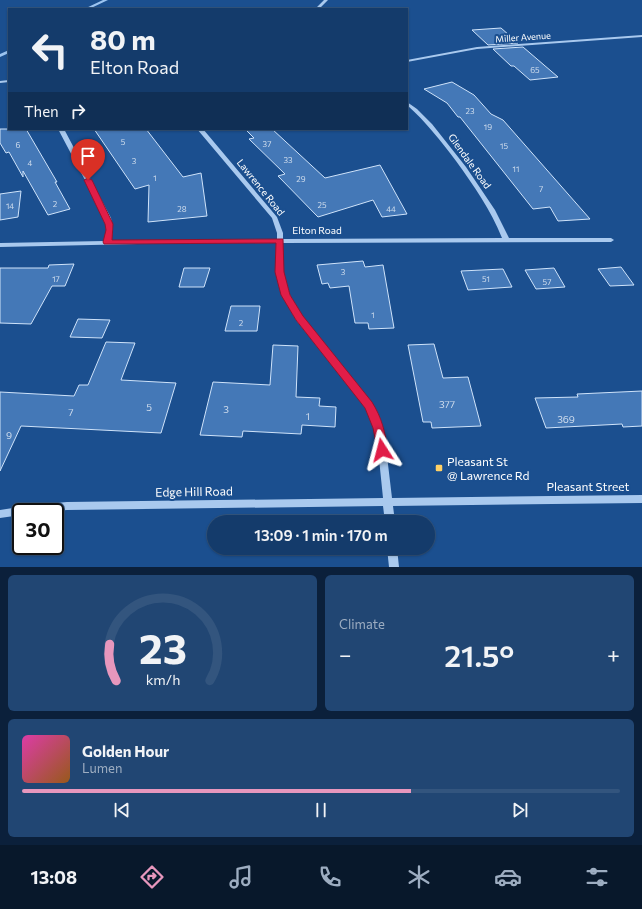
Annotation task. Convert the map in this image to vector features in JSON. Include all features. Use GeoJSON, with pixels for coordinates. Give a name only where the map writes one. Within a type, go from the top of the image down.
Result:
{"type":"FeatureCollection","features":[{"type":"Feature","properties":{"kind":"street"},"geometry":{"type":"LineString","coordinates":[[318,8],[326,0]]}},
{"type":"Feature","properties":{"kind":"street","name":"Miller Avenue"},"geometry":{"type":"LineString","coordinates":[[408,61],[477,48],[642,36]]}},
{"type":"Feature","properties":{"kind":"street","name":"Glendale Road"},"geometry":{"type":"LineString","coordinates":[[408,104],[441,136],[491,206],[506,239]]}},
{"type":"Feature","properties":{"kind":"street"},"geometry":{"type":"LineString","coordinates":[[62,130],[108,218],[110,230],[107,242]]}},
{"type":"Feature","properties":{"kind":"street","name":"Lawrence Road"},"geometry":{"type":"LineString","coordinates":[[201,130],[275,218],[279,226],[280,272],[286,295],[292,307],[361,395],[375,416],[381,439],[388,501]]}},
{"type":"Feature","properties":{"kind":"street","name":"Elton Road"},"geometry":{"type":"LineString","coordinates":[[0,245],[280,240],[611,240]]}},
{"type":"Feature","properties":{"kind":"street","name":"Pleasant Street"},"geometry":{"type":"LineString","coordinates":[[388,501],[642,499]]}},
{"type":"Feature","properties":{"kind":"street"},"geometry":{"type":"LineString","coordinates":[[388,501],[389,515]]}},
{"type":"Feature","properties":{"kind":"street","name":"Edge Hill Road"},"geometry":{"type":"LineString","coordinates":[[0,514],[67,506],[388,501]]}},
{"type":"Feature","properties":{"kind":"street"},"geometry":{"type":"LineString","coordinates":[[393,555],[394,567]]}},
{"type":"Feature","properties":{"kind":"building"},"geometry":{"type":"Polygon","coordinates":[[[501,28],[518,43],[488,45],[472,30],[501,28]]]}},
{"type":"Feature","properties":{"kind":"building"},"geometry":{"type":"Polygon","coordinates":[[[523,47],[558,77],[530,80],[514,66],[511,66],[493,49],[523,47]]]}},
{"type":"Feature","properties":{"kind":"building"},"geometry":{"type":"Polygon","coordinates":[[[452,82],[474,95],[491,114],[503,120],[590,219],[558,221],[550,207],[533,209],[460,117],[458,117],[447,103],[424,89],[452,82]]]}},
{"type":"Feature","properties":{"kind":"building"},"geometry":{"type":"Polygon","coordinates":[[[0,129],[27,130],[57,182],[55,182],[70,209],[48,215],[23,171],[23,177],[9,152],[6,153],[0,143],[0,129]]]}},
{"type":"Feature","properties":{"kind":"building"},"geometry":{"type":"Polygon","coordinates":[[[95,130],[147,130],[183,177],[201,173],[207,216],[148,222],[149,185],[135,189],[95,130]]]}},
{"type":"Feature","properties":{"kind":"building"},"geometry":{"type":"Polygon","coordinates":[[[246,130],[273,130],[325,178],[380,165],[407,214],[382,217],[373,200],[318,217],[278,176],[285,174],[249,139],[254,138],[246,130]]]}},
{"type":"Feature","properties":{"kind":"building"},"geometry":{"type":"Polygon","coordinates":[[[21,191],[18,217],[0,220],[0,194],[21,191]]]}},
{"type":"Feature","properties":{"kind":"building"},"geometry":{"type":"Polygon","coordinates":[[[363,261],[365,267],[383,265],[394,328],[369,329],[368,323],[355,323],[349,286],[330,288],[328,283],[322,284],[317,265],[363,261]]]}},
{"type":"Feature","properties":{"kind":"building"},"geometry":{"type":"Polygon","coordinates":[[[74,264],[65,286],[52,286],[31,324],[0,323],[0,268],[48,268],[49,265],[74,264]]]}},
{"type":"Feature","properties":{"kind":"building"},"geometry":{"type":"Polygon","coordinates":[[[621,267],[634,285],[610,286],[598,269],[621,267]]]}},
{"type":"Feature","properties":{"kind":"building"},"geometry":{"type":"Polygon","coordinates":[[[184,268],[210,268],[204,287],[179,287],[184,268]]]}},
{"type":"Feature","properties":{"kind":"building"},"geometry":{"type":"Polygon","coordinates":[[[554,268],[565,287],[536,289],[525,270],[554,268]]]}},
{"type":"Feature","properties":{"kind":"building"},"geometry":{"type":"Polygon","coordinates":[[[503,269],[512,287],[468,290],[461,271],[503,269]]]}},
{"type":"Feature","properties":{"kind":"building"},"geometry":{"type":"Polygon","coordinates":[[[231,306],[260,306],[257,331],[225,331],[231,306]]]}},
{"type":"Feature","properties":{"kind":"building"},"geometry":{"type":"Polygon","coordinates":[[[78,319],[110,320],[102,338],[70,337],[78,319]]]}},
{"type":"Feature","properties":{"kind":"building"},"geometry":{"type":"Polygon","coordinates":[[[106,342],[135,343],[121,380],[176,383],[161,433],[21,426],[0,471],[0,392],[74,396],[79,385],[88,385],[106,342]]]}},
{"type":"Feature","properties":{"kind":"building"},"geometry":{"type":"Polygon","coordinates":[[[434,344],[443,378],[468,377],[481,426],[432,428],[431,422],[423,422],[408,345],[434,344]]]}},
{"type":"Feature","properties":{"kind":"building"},"geometry":{"type":"Polygon","coordinates":[[[273,345],[298,346],[296,397],[320,398],[319,406],[336,407],[335,427],[302,425],[301,434],[243,431],[242,437],[200,435],[213,382],[270,385],[273,345]]]}},
{"type":"Feature","properties":{"kind":"building"},"geometry":{"type":"Polygon","coordinates":[[[642,391],[642,426],[623,427],[622,424],[546,428],[535,398],[578,397],[577,394],[642,391]]]}},
{"type":"Feature","properties":{"kind":"waterway"},"geometry":{"type":"LineString","coordinates":[[88,8],[106,0]]}},
{"type":"Feature","properties":{"kind":"waterway"},"geometry":{"type":"LineString","coordinates":[[0,56],[8,52]]}},
{"type":"Feature","properties":{"kind":"place","name":"Pleasant St @ Lawrence Rd"},"geometry":{"type":"Point","coordinates":[439,468]}},
{"type":"Feature","properties":{"kind":"route"},"geometry":{"type":"LineString","coordinates":[[88,180],[108,218],[110,230],[107,242],[280,240],[280,272],[286,295],[299,318],[361,395],[375,416],[381,439],[382,450]]}}]}
